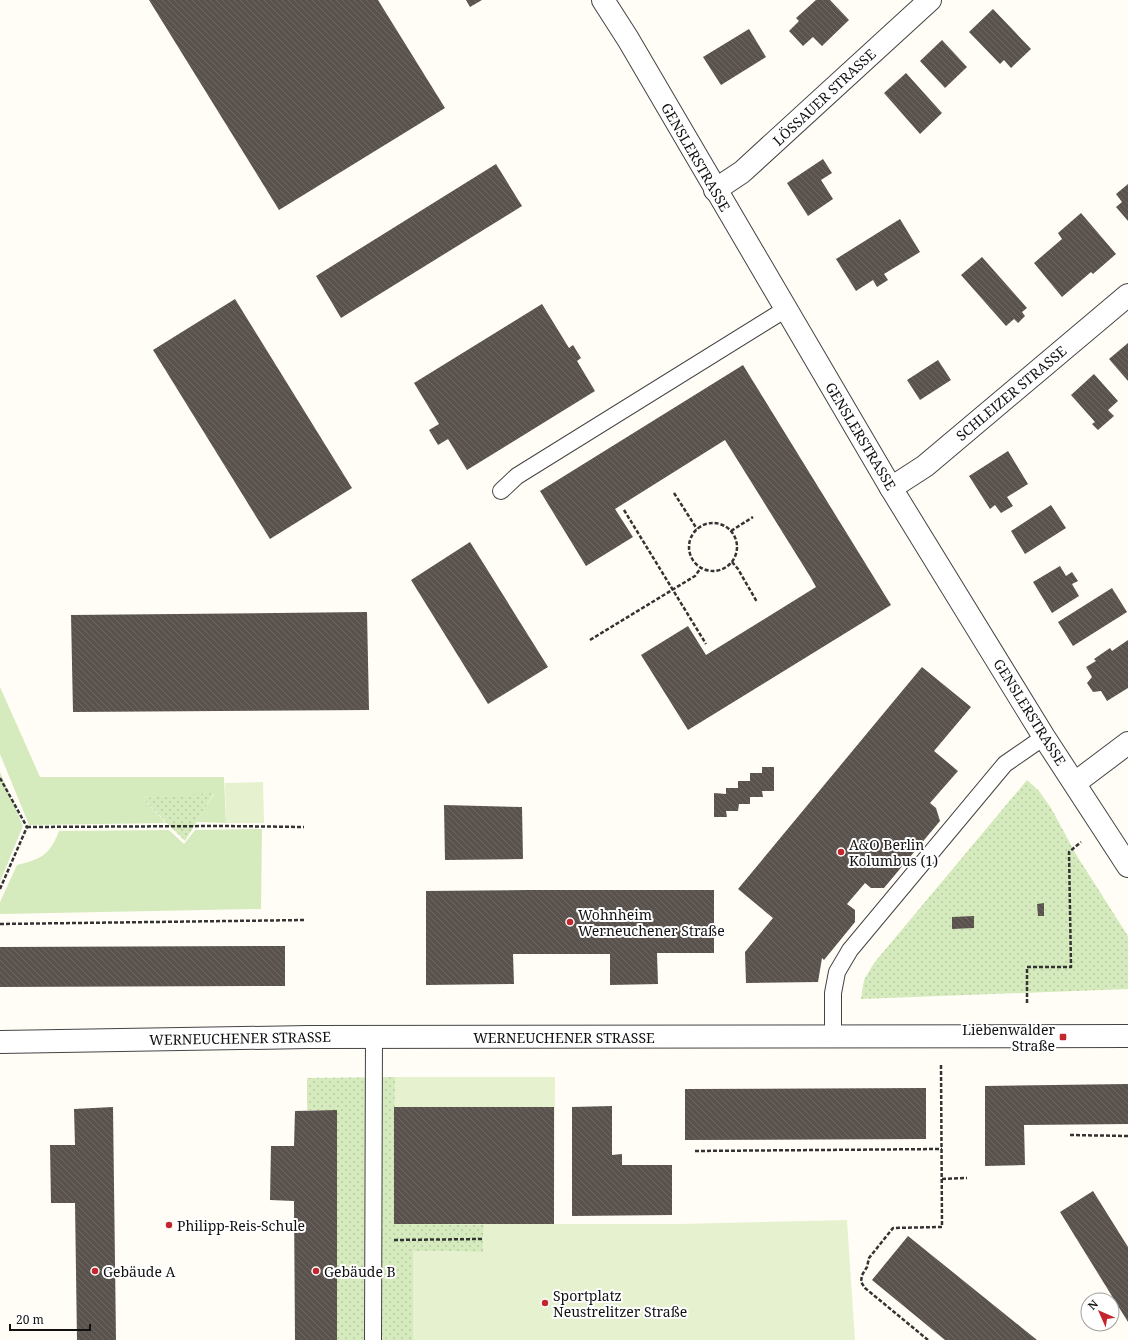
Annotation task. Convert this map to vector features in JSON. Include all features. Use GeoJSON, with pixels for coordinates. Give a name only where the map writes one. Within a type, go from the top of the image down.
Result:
{"type":"FeatureCollection","features":[{"type":"Feature","properties":{"kind":"street","name":"GENSLERSTRASSE"},"geometry":{"type":"LineString","coordinates":[[603,0],[628,39],[715,190],[891,488],[1044,737],[1128,866]]}},
{"type":"Feature","properties":{"kind":"street","name":"LÖSSAUER STRASSE"},"geometry":{"type":"LineString","coordinates":[[715,190],[742,172],[930,0]]}},
{"type":"Feature","properties":{"kind":"street","name":"SCHLEIZER STRASSE"},"geometry":{"type":"LineString","coordinates":[[891,488],[925,466],[1128,295]]}},
{"type":"Feature","properties":{"kind":"street"},"geometry":{"type":"LineString","coordinates":[[1075,783],[1128,743]]}},
{"type":"Feature","properties":{"kind":"street","name":"WERNEUCHENER STRASSE"},"geometry":{"type":"LineString","coordinates":[[0,1042],[374,1037],[1128,1036]]}},
{"type":"Feature","properties":{"kind":"lane"},"geometry":{"type":"LineString","coordinates":[[501,491],[516,476],[786,309]]}},
{"type":"Feature","properties":{"kind":"lane"},"geometry":{"type":"LineString","coordinates":[[833,1037],[833,993],[837,972],[850,950],[1005,764],[1044,737]]}},
{"type":"Feature","properties":{"kind":"lane"},"geometry":{"type":"LineString","coordinates":[[373,1340],[374,1037]]}},
{"type":"Feature","properties":{"kind":"path"},"geometry":{"type":"LineString","coordinates":[[674,493],[697,529]]}},
{"type":"Feature","properties":{"kind":"path"},"geometry":{"type":"LineString","coordinates":[[624,510],[706,644]]}},
{"type":"Feature","properties":{"kind":"path"},"geometry":{"type":"LineString","coordinates":[[731,531],[753,517]]}},
{"type":"Feature","properties":{"kind":"path"},"geometry":{"type":"LineString","coordinates":[[715,523],[722,525],[731,531],[737,542],[737,550],[735,558],[732,562],[723,569],[716,571],[708,571],[701,568],[690,556],[689,548],[690,540],[697,529],[707,524],[715,523]]}},
{"type":"Feature","properties":{"kind":"path"},"geometry":{"type":"LineString","coordinates":[[732,562],[738,569],[757,602]]}},
{"type":"Feature","properties":{"kind":"path"},"geometry":{"type":"LineString","coordinates":[[590,640],[695,576],[701,568]]}},
{"type":"Feature","properties":{"kind":"path"},"geometry":{"type":"LineString","coordinates":[[0,778],[27,827]]}},
{"type":"Feature","properties":{"kind":"path"},"geometry":{"type":"LineString","coordinates":[[27,827],[304,827]]}},
{"type":"Feature","properties":{"kind":"path"},"geometry":{"type":"LineString","coordinates":[[0,889],[27,827]]}},
{"type":"Feature","properties":{"kind":"path"},"geometry":{"type":"LineString","coordinates":[[1027,1003],[1027,968],[1071,967],[1069,852],[1081,842]]}},
{"type":"Feature","properties":{"kind":"path"},"geometry":{"type":"LineString","coordinates":[[0,924],[306,920]]}},
{"type":"Feature","properties":{"kind":"path"},"geometry":{"type":"LineString","coordinates":[[928,1340],[865,1288],[861,1282],[862,1275],[867,1267],[869,1258],[893,1228],[942,1227],[941,1066]]}},
{"type":"Feature","properties":{"kind":"path"},"geometry":{"type":"LineString","coordinates":[[1070,1135],[1128,1136]]}},
{"type":"Feature","properties":{"kind":"path"},"geometry":{"type":"LineString","coordinates":[[695,1151],[942,1149]]}},
{"type":"Feature","properties":{"kind":"path"},"geometry":{"type":"LineString","coordinates":[[942,1179],[967,1178]]}},
{"type":"Feature","properties":{"kind":"path"},"geometry":{"type":"LineString","coordinates":[[373,1241],[483,1239]]}},
{"type":"Feature","properties":{"kind":"green space"},"geometry":{"type":"Polygon","coordinates":[[[0,687],[40,777],[224,777],[226,823],[196,822],[214,794],[142,798],[166,823],[29,825],[0,754],[0,687]]]}},
{"type":"Feature","properties":{"kind":"green space"},"geometry":{"type":"Polygon","coordinates":[[[0,772],[23,826],[0,882],[0,772]]]}},
{"type":"Feature","properties":{"kind":"green space"},"geometry":{"type":"Polygon","coordinates":[[[1027,780],[1039,791],[1051,808],[1077,856],[1128,936],[1128,989],[861,999],[864,980],[874,963],[1027,780]]]}},
{"type":"Feature","properties":{"kind":"green space"},"geometry":{"type":"Polygon","coordinates":[[[263,782],[264,823],[226,823],[225,783],[263,782]]]}},
{"type":"Feature","properties":{"kind":"green space"},"geometry":{"type":"Polygon","coordinates":[[[214,793],[185,841],[142,798],[214,793]]]}},
{"type":"Feature","properties":{"kind":"green space"},"geometry":{"type":"Polygon","coordinates":[[[262,829],[261,909],[0,914],[0,902],[17,865],[32,861],[44,855],[52,846],[59,831],[169,830],[184,844],[195,830],[262,829]]]}},
{"type":"Feature","properties":{"kind":"green space"},"geometry":{"type":"Polygon","coordinates":[[[395,1077],[394,1224],[484,1224],[483,1252],[413,1251],[413,1340],[337,1340],[337,1111],[307,1110],[307,1078],[395,1077]]]}},
{"type":"Feature","properties":{"kind":"green space"},"geometry":{"type":"Polygon","coordinates":[[[395,1077],[555,1077],[554,1224],[679,1224],[847,1220],[855,1340],[413,1340],[413,1251],[483,1252],[484,1225],[394,1224],[395,1077]]]}},
{"type":"Feature","properties":{"kind":"building"},"geometry":{"type":"Polygon","coordinates":[[[149,0],[378,0],[445,108],[279,210],[149,0]]]}},
{"type":"Feature","properties":{"kind":"building"},"geometry":{"type":"Polygon","coordinates":[[[466,0],[482,0],[470,7],[466,0]]]}},
{"type":"Feature","properties":{"kind":"building"},"geometry":{"type":"Polygon","coordinates":[[[816,0],[830,0],[849,20],[822,46],[813,37],[803,46],[789,31],[799,21],[796,18],[816,0]]]}},
{"type":"Feature","properties":{"kind":"building"},"geometry":{"type":"Polygon","coordinates":[[[993,9],[1031,49],[1011,68],[1004,60],[1000,64],[969,32],[993,9]]]}},
{"type":"Feature","properties":{"kind":"building"},"geometry":{"type":"Polygon","coordinates":[[[749,29],[766,57],[721,85],[703,57],[749,29]]]}},
{"type":"Feature","properties":{"kind":"building"},"geometry":{"type":"Polygon","coordinates":[[[942,40],[967,67],[945,88],[920,61],[942,40]]]}},
{"type":"Feature","properties":{"kind":"building"},"geometry":{"type":"Polygon","coordinates":[[[906,73],[942,113],[920,134],[884,93],[906,73]]]}},
{"type":"Feature","properties":{"kind":"building"},"geometry":{"type":"Polygon","coordinates":[[[823,159],[832,173],[821,180],[833,199],[808,216],[787,183],[823,159]]]}},
{"type":"Feature","properties":{"kind":"building"},"geometry":{"type":"Polygon","coordinates":[[[496,164],[522,206],[341,318],[316,276],[496,164]]]}},
{"type":"Feature","properties":{"kind":"building"},"geometry":{"type":"Polygon","coordinates":[[[1128,184],[1128,221],[1116,207],[1122,202],[1116,194],[1128,184]]]}},
{"type":"Feature","properties":{"kind":"building"},"geometry":{"type":"Polygon","coordinates":[[[1081,213],[1116,254],[1093,274],[1091,272],[1062,297],[1034,263],[1062,239],[1058,233],[1081,213]]]}},
{"type":"Feature","properties":{"kind":"building"},"geometry":{"type":"Polygon","coordinates":[[[900,219],[920,252],[884,274],[888,280],[877,287],[873,280],[856,291],[836,259],[900,219]]]}},
{"type":"Feature","properties":{"kind":"building"},"geometry":{"type":"Polygon","coordinates":[[[982,257],[1027,308],[1022,312],[1025,316],[1018,323],[1014,319],[1006,326],[961,275],[982,257]]]}},
{"type":"Feature","properties":{"kind":"building"},"geometry":{"type":"Polygon","coordinates":[[[235,299],[352,488],[270,539],[153,350],[235,299]]]}},
{"type":"Feature","properties":{"kind":"building"},"geometry":{"type":"Polygon","coordinates":[[[542,304],[569,348],[573,345],[581,358],[577,361],[595,391],[467,470],[448,439],[438,445],[429,430],[439,424],[414,383],[542,304]]]}},
{"type":"Feature","properties":{"kind":"building"},"geometry":{"type":"Polygon","coordinates":[[[1128,343],[1128,381],[1109,359],[1128,343]]]}},
{"type":"Feature","properties":{"kind":"building"},"geometry":{"type":"Polygon","coordinates":[[[938,360],[951,380],[920,400],[907,380],[938,360]]]}},
{"type":"Feature","properties":{"kind":"building"},"geometry":{"type":"Polygon","coordinates":[[[743,365],[891,605],[688,730],[641,655],[688,626],[706,655],[816,587],[811,578],[725,440],[615,509],[633,537],[586,566],[540,491],[743,365]]]}},
{"type":"Feature","properties":{"kind":"building"},"geometry":{"type":"Polygon","coordinates":[[[1094,374],[1118,401],[1108,410],[1114,416],[1098,430],[1092,424],[1095,422],[1071,395],[1094,374]]]}},
{"type":"Feature","properties":{"kind":"building"},"geometry":{"type":"Polygon","coordinates":[[[1008,451],[1028,484],[1007,497],[1013,506],[1001,513],[995,505],[990,509],[969,476],[1008,451]]]}},
{"type":"Feature","properties":{"kind":"building"},"geometry":{"type":"Polygon","coordinates":[[[1051,505],[1066,528],[1025,554],[1011,531],[1051,505]]]}},
{"type":"Feature","properties":{"kind":"building"},"geometry":{"type":"Polygon","coordinates":[[[470,542],[548,667],[488,704],[411,580],[470,542]]]}},
{"type":"Feature","properties":{"kind":"building"},"geometry":{"type":"Polygon","coordinates":[[[1060,566],[1066,576],[1072,572],[1078,581],[1072,584],[1079,596],[1052,613],[1033,582],[1060,566]]]}},
{"type":"Feature","properties":{"kind":"building"},"geometry":{"type":"Polygon","coordinates":[[[1112,588],[1127,612],[1073,646],[1058,622],[1112,588]]]}},
{"type":"Feature","properties":{"kind":"building"},"geometry":{"type":"Polygon","coordinates":[[[367,612],[369,710],[73,712],[71,615],[367,612]]]}},
{"type":"Feature","properties":{"kind":"building"},"geometry":{"type":"Polygon","coordinates":[[[1128,640],[1128,688],[1107,701],[1101,691],[1093,692],[1087,683],[1092,677],[1086,667],[1096,661],[1094,659],[1110,648],[1112,651],[1128,640]]]}},
{"type":"Feature","properties":{"kind":"building","name":"A&O Berlin Kolumbus (1)"},"geometry":{"type":"Polygon","coordinates":[[[922,667],[971,707],[934,751],[958,771],[930,803],[936,808],[940,821],[884,888],[871,888],[865,883],[847,904],[855,910],[855,922],[824,960],[822,958],[818,982],[746,983],[745,952],[773,918],[738,889],[922,667]]]}},
{"type":"Feature","properties":{"kind":"building"},"geometry":{"type":"Polygon","coordinates":[[[762,767],[774,767],[774,791],[762,791],[763,797],[750,797],[750,804],[739,804],[738,811],[726,811],[727,817],[714,817],[714,793],[726,794],[726,788],[738,788],[738,781],[750,781],[750,773],[762,773],[762,767]]]}},
{"type":"Feature","properties":{"kind":"building"},"geometry":{"type":"Polygon","coordinates":[[[444,805],[522,807],[523,859],[445,860],[444,805]]]}},
{"type":"Feature","properties":{"kind":"building","name":"Wohnheim Werneuchener Straße"},"geometry":{"type":"Polygon","coordinates":[[[714,890],[714,953],[657,953],[658,984],[610,985],[610,954],[513,954],[514,984],[426,985],[426,891],[714,890]]]}},
{"type":"Feature","properties":{"kind":"building"},"geometry":{"type":"Polygon","coordinates":[[[1044,903],[1044,916],[1038,916],[1037,904],[1044,903]]]}},
{"type":"Feature","properties":{"kind":"building"},"geometry":{"type":"Polygon","coordinates":[[[974,916],[974,928],[952,929],[952,917],[974,916]]]}},
{"type":"Feature","properties":{"kind":"building"},"geometry":{"type":"Polygon","coordinates":[[[285,946],[285,986],[0,987],[0,947],[285,946]]]}},
{"type":"Feature","properties":{"kind":"building"},"geometry":{"type":"Polygon","coordinates":[[[1128,1084],[1128,1124],[1024,1125],[1025,1165],[985,1166],[985,1086],[1128,1084]]]}},
{"type":"Feature","properties":{"kind":"building"},"geometry":{"type":"Polygon","coordinates":[[[926,1088],[926,1139],[685,1140],[685,1089],[926,1088]]]}},
{"type":"Feature","properties":{"kind":"building"},"geometry":{"type":"Polygon","coordinates":[[[612,1106],[612,1155],[622,1154],[622,1165],[672,1165],[672,1215],[572,1216],[572,1107],[612,1106]]]}},
{"type":"Feature","properties":{"kind":"building","name":"Gebäude A"},"geometry":{"type":"Polygon","coordinates":[[[113,1107],[116,1340],[77,1340],[75,1203],[51,1203],[50,1145],[75,1145],[74,1109],[113,1107]]]}},
{"type":"Feature","properties":{"kind":"building"},"geometry":{"type":"Polygon","coordinates":[[[394,1107],[554,1107],[554,1224],[394,1224],[394,1107]]]}},
{"type":"Feature","properties":{"kind":"building","name":"Gebäude B"},"geometry":{"type":"Polygon","coordinates":[[[337,1110],[337,1340],[295,1340],[294,1201],[270,1200],[271,1146],[294,1146],[295,1111],[337,1110]]]}},
{"type":"Feature","properties":{"kind":"building"},"geometry":{"type":"Polygon","coordinates":[[[1093,1191],[1128,1247],[1128,1322],[1120,1309],[1120,1292],[1109,1292],[1060,1212],[1093,1191]]]}},
{"type":"Feature","properties":{"kind":"building"},"geometry":{"type":"Polygon","coordinates":[[[908,1236],[1037,1340],[945,1340],[872,1280],[908,1236]]]}},
{"type":"Feature","properties":{"kind":"place","name":"A&O Berlin Kolumbus (1)"},"geometry":{"type":"Point","coordinates":[841,852]}},
{"type":"Feature","properties":{"kind":"place","name":"Wohnheim Werneuchener Straße"},"geometry":{"type":"Point","coordinates":[570,922]}},
{"type":"Feature","properties":{"kind":"place","name":"Liebenwalder Straße"},"geometry":{"type":"Point","coordinates":[1063,1037]}},
{"type":"Feature","properties":{"kind":"place","name":"Philipp-Reis-Schule"},"geometry":{"type":"Point","coordinates":[169,1225]}},
{"type":"Feature","properties":{"kind":"place","name":"Gebäude A"},"geometry":{"type":"Point","coordinates":[95,1271]}},
{"type":"Feature","properties":{"kind":"place","name":"Gebäude B"},"geometry":{"type":"Point","coordinates":[316,1271]}},
{"type":"Feature","properties":{"kind":"place","name":"Sportplatz Neustrelitzer Straße"},"geometry":{"type":"Point","coordinates":[545,1303]}}]}
